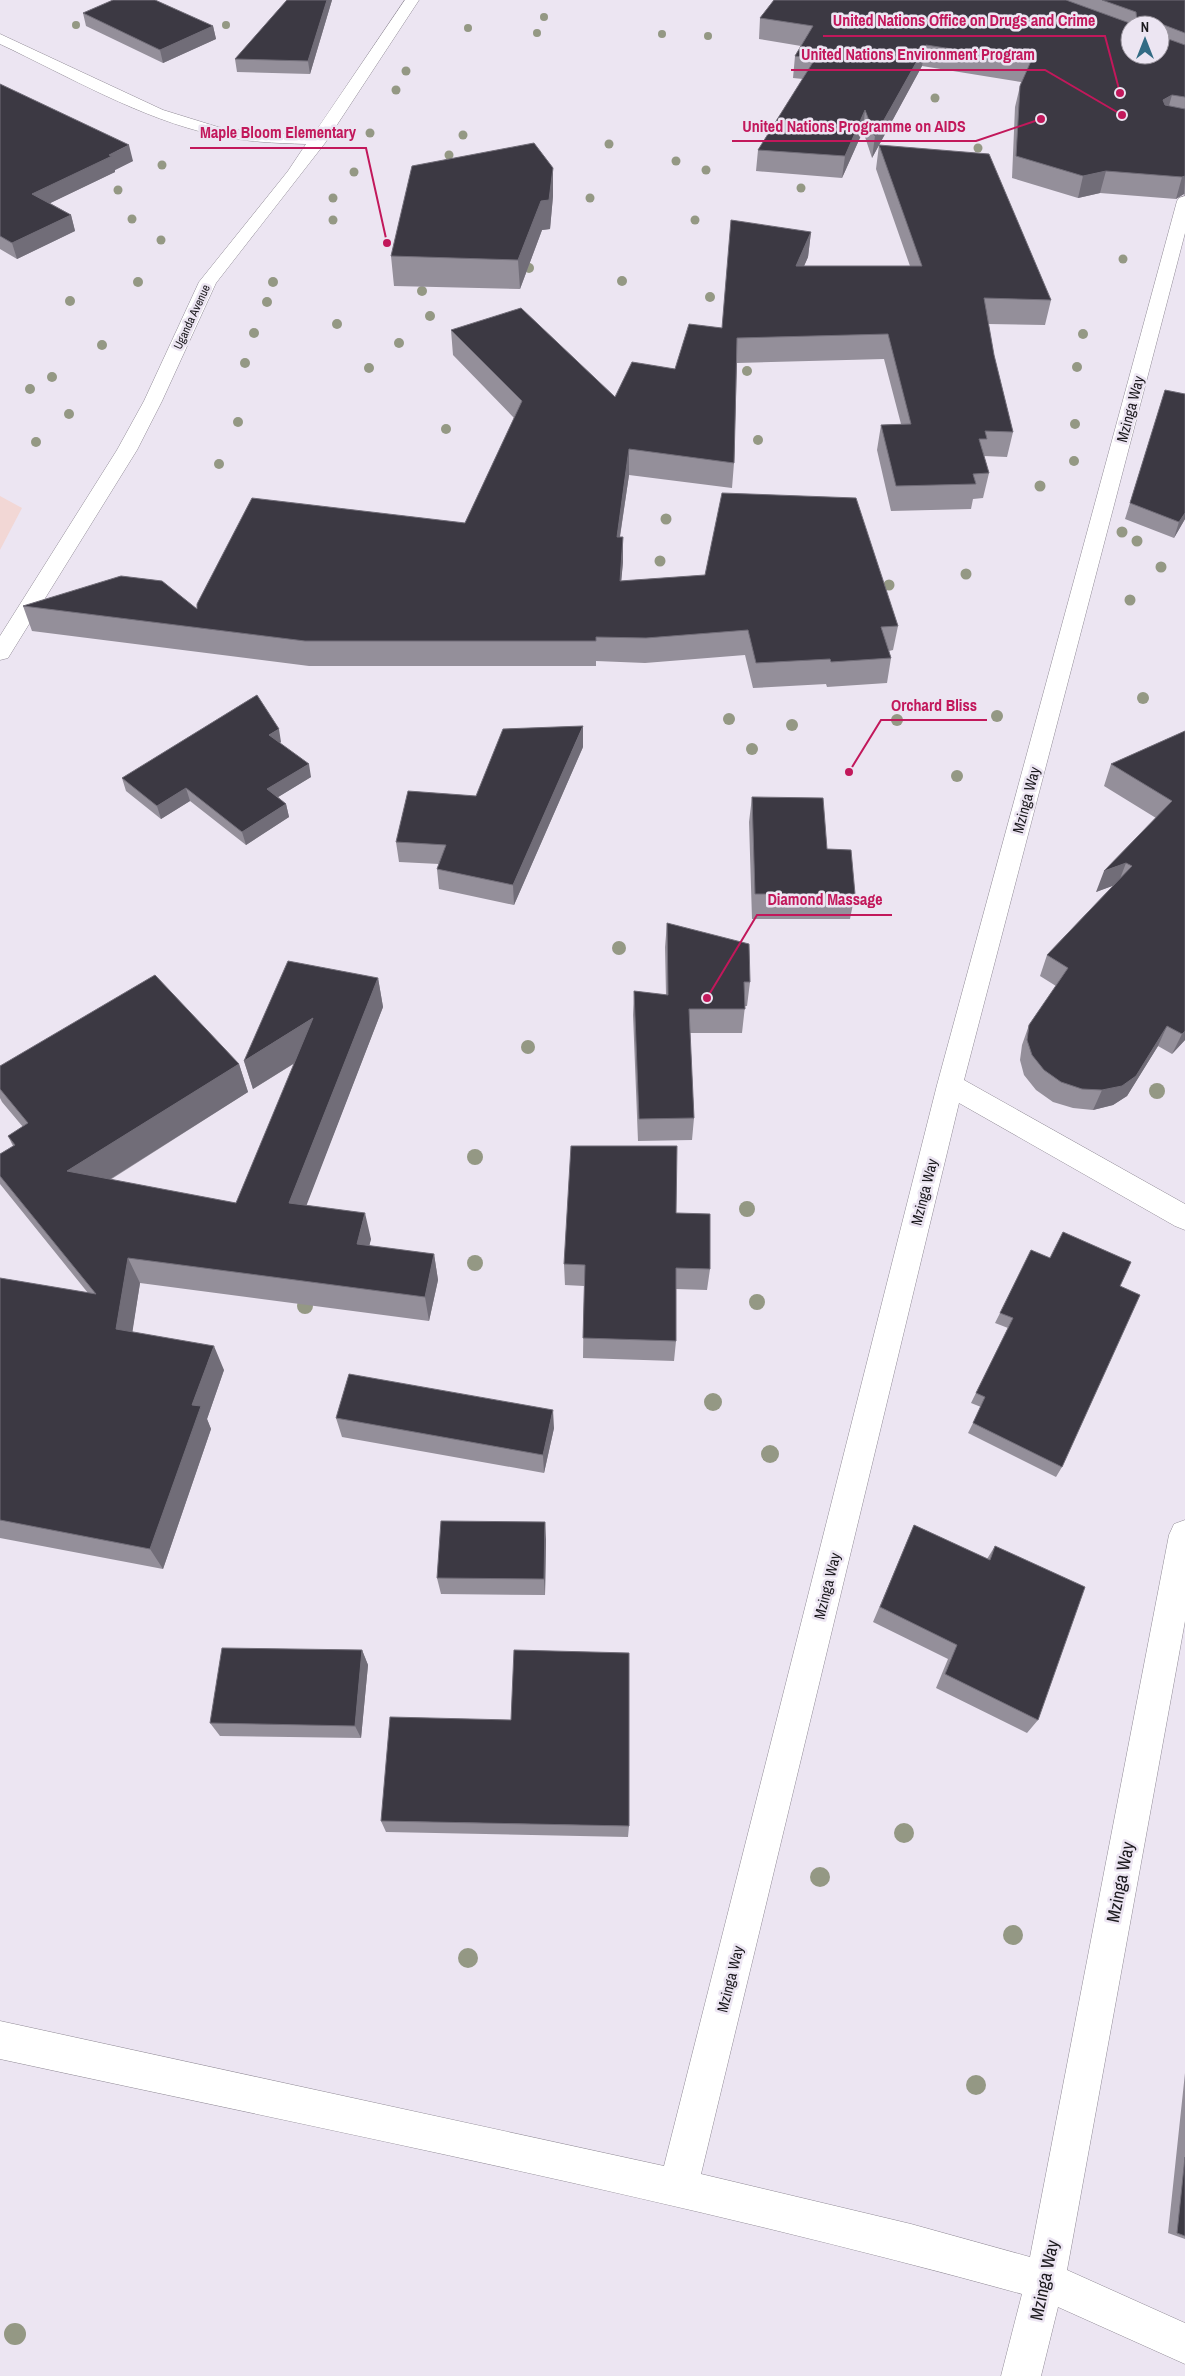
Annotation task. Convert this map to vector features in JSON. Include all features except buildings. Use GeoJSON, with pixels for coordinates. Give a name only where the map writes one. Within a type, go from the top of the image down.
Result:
{"type":"FeatureCollection","features":[{"type":"Feature","properties":{"kind":"street","name":"Uganda Avenue"},"geometry":{"type":"LineString","coordinates":[[0,653],[127,450],[153,401],[208,282],[319,140],[412,0]]}},
{"type":"Feature","properties":{"kind":"street"},"geometry":{"type":"LineString","coordinates":[[0,38],[167,116],[216,131],[256,138],[319,140]]}},
{"type":"Feature","properties":{"kind":"street","name":"Mzinga Way"},"geometry":{"type":"LineString","coordinates":[[678,2188],[950,1085],[1185,201]]}},
{"type":"Feature","properties":{"kind":"street"},"geometry":{"type":"LineString","coordinates":[[950,1085],[1185,1218]]}},
{"type":"Feature","properties":{"kind":"street","name":"Mzinga Way"},"geometry":{"type":"LineString","coordinates":[[1022,2376],[1045,2281],[1185,1535]]}},
{"type":"Feature","properties":{"kind":"street"},"geometry":{"type":"LineString","coordinates":[[0,2040],[678,2188],[911,2244],[1045,2281],[1185,2344]]}},
{"type":"Feature","properties":{"kind":"shaded area"},"geometry":{"type":"Polygon","coordinates":[[[0,496],[22,508],[0,550],[0,496]]]}},
{"type":"Feature","properties":{"kind":"place","name":"United Nations Office on Drugs and Crime"},"geometry":{"type":"Point","coordinates":[1120,93]}},
{"type":"Feature","properties":{"kind":"place","name":"United Nations Environment Program"},"geometry":{"type":"Point","coordinates":[1122,115]}},
{"type":"Feature","properties":{"kind":"place","name":"United Nations Programme on AIDS"},"geometry":{"type":"Point","coordinates":[1041,119]}},
{"type":"Feature","properties":{"kind":"place","name":"Maple Bloom Elementary"},"geometry":{"type":"Point","coordinates":[387,243]}},
{"type":"Feature","properties":{"kind":"place","name":"Orchard Bliss"},"geometry":{"type":"Point","coordinates":[849,772]}},
{"type":"Feature","properties":{"kind":"place","name":"Diamond Massage"},"geometry":{"type":"Point","coordinates":[707,998]}}]}
